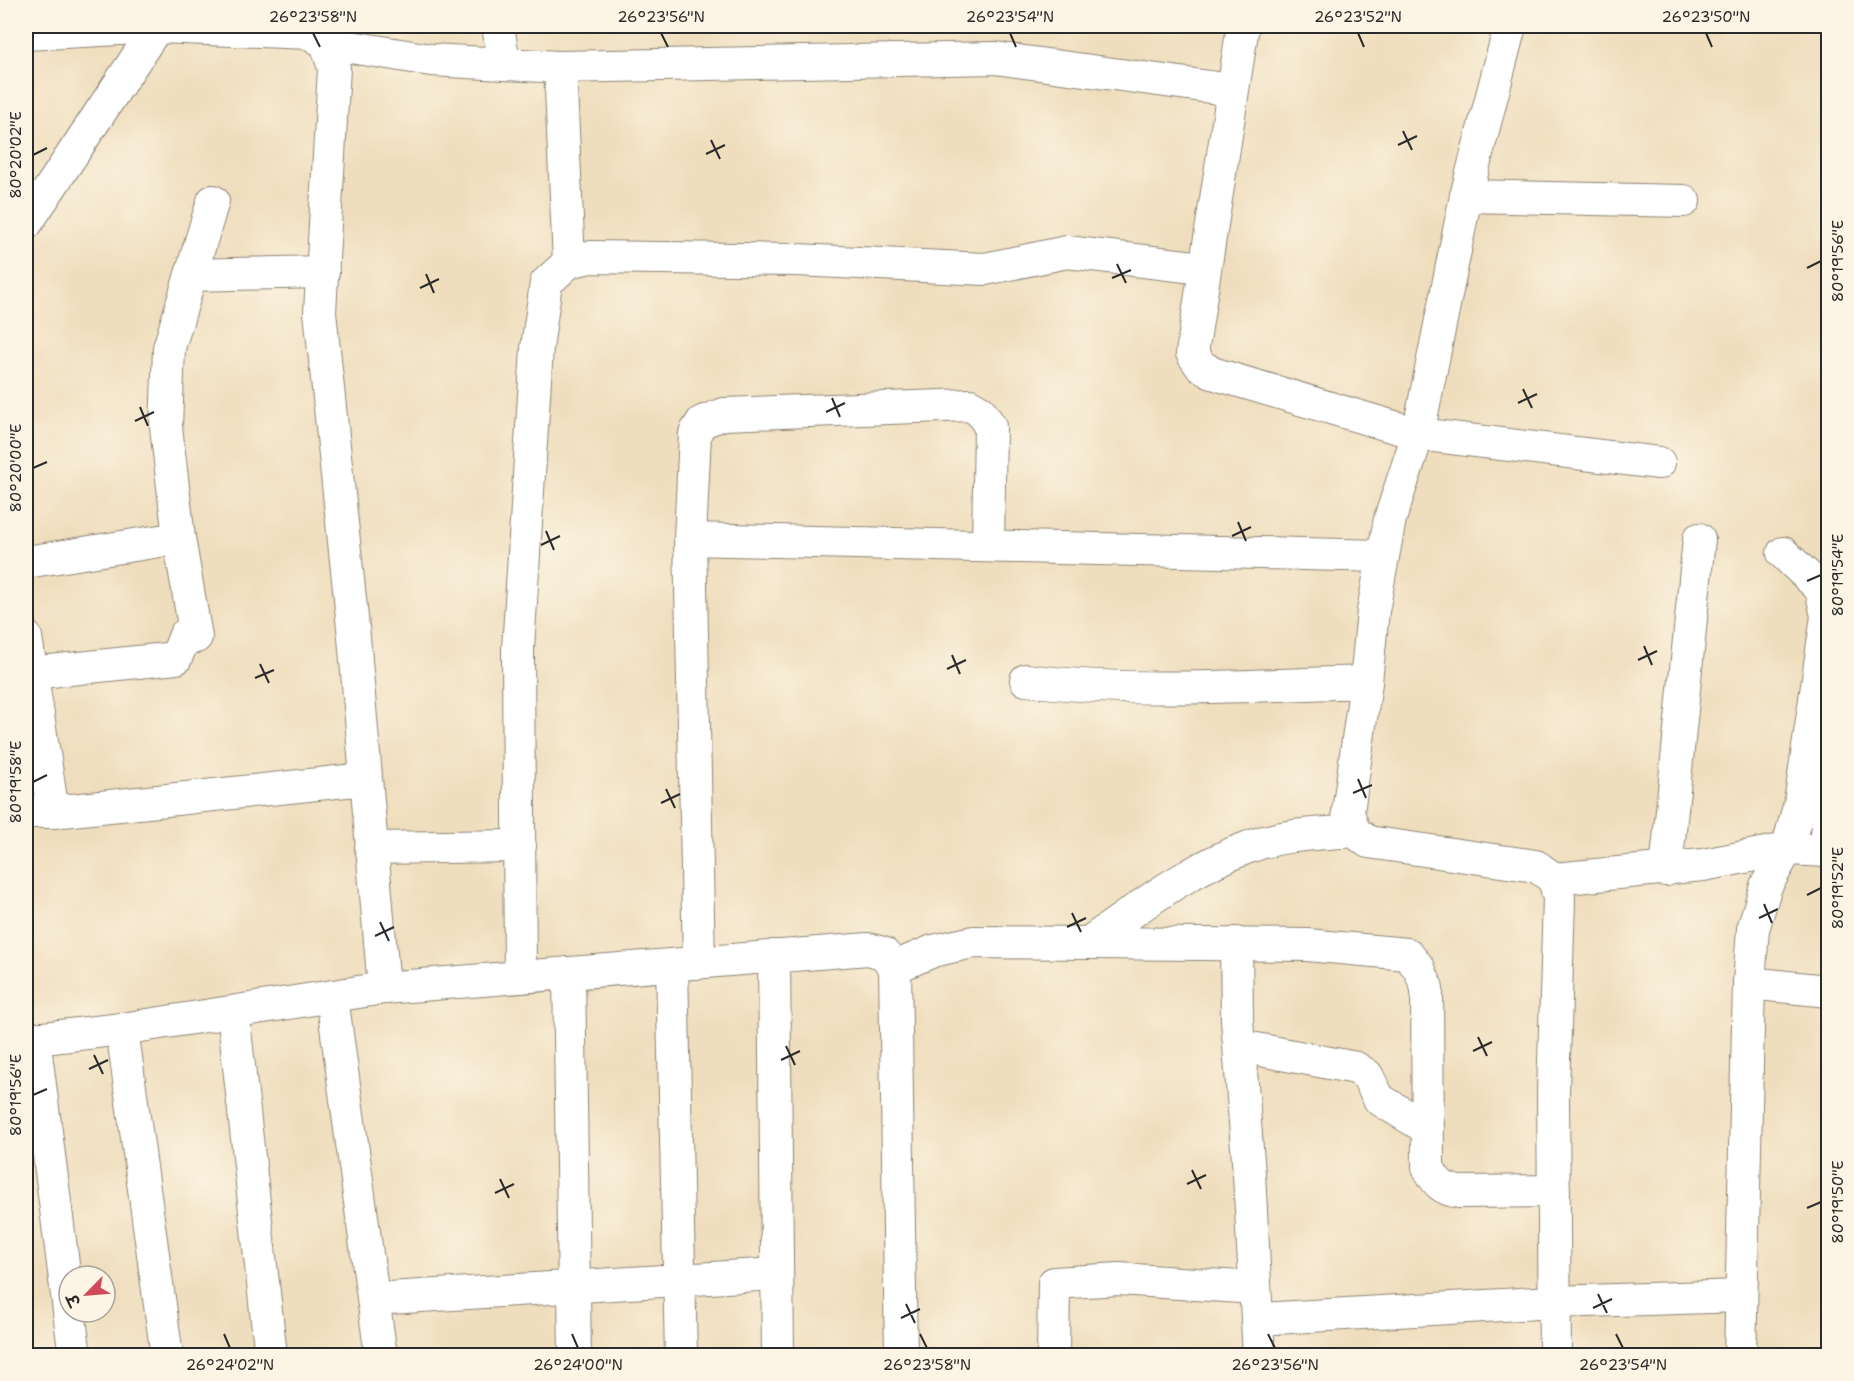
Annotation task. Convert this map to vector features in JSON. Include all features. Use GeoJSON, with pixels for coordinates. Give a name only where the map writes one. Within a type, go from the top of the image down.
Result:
{"type":"FeatureCollection","features":[{"type":"Feature","properties":{"kind":"street"},"geometry":{"type":"LineString","coordinates":[[498,26],[504,63]]}},
{"type":"Feature","properties":{"kind":"street"},"geometry":{"type":"LineString","coordinates":[[1243,26],[1203,268],[1192,353],[1200,365],[1212,373],[1418,434],[1659,463]]}},
{"type":"Feature","properties":{"kind":"street"},"geometry":{"type":"LineString","coordinates":[[1509,26],[1466,196],[1418,434],[1390,519],[1373,611],[1366,682],[1348,812],[1354,831],[1368,843],[1536,866],[1554,879],[1559,898],[1553,1093],[1555,1356]]}},
{"type":"Feature","properties":{"kind":"street"},"geometry":{"type":"LineString","coordinates":[[26,34],[157,27],[309,33],[326,44],[431,60],[560,67],[995,58],[1232,90]]}},
{"type":"Feature","properties":{"kind":"street"},"geometry":{"type":"LineString","coordinates":[[26,224],[157,27]]}},
{"type":"Feature","properties":{"kind":"street"},"geometry":{"type":"LineString","coordinates":[[326,44],[334,68],[320,312],[354,638],[384,988]]}},
{"type":"Feature","properties":{"kind":"street"},"geometry":{"type":"LineString","coordinates":[[560,67],[569,262]]}},
{"type":"Feature","properties":{"kind":"street"},"geometry":{"type":"LineString","coordinates":[[1466,196],[1684,201]]}},
{"type":"Feature","properties":{"kind":"street"},"geometry":{"type":"LineString","coordinates":[[31,673],[176,658],[185,635],[195,637],[179,538],[166,427],[169,348],[213,201]]}},
{"type":"Feature","properties":{"kind":"street"},"geometry":{"type":"LineString","coordinates":[[520,977],[518,650],[537,348],[546,283],[569,262],[590,257],[716,259],[985,269],[1067,252],[1203,268]]}},
{"type":"Feature","properties":{"kind":"street"},"geometry":{"type":"LineString","coordinates":[[191,275],[323,272]]}},
{"type":"Feature","properties":{"kind":"street"},"geometry":{"type":"LineString","coordinates":[[681,1356],[680,1280],[690,539],[695,433],[702,422],[724,414],[970,405],[980,411],[990,426],[988,545]]}},
{"type":"Feature","properties":{"kind":"street"},"geometry":{"type":"LineString","coordinates":[[26,561],[179,538]]}},
{"type":"Feature","properties":{"kind":"street"},"geometry":{"type":"LineString","coordinates":[[690,539],[1383,556]]}},
{"type":"Feature","properties":{"kind":"street"},"geometry":{"type":"LineString","coordinates":[[1666,870],[1699,539]]}},
{"type":"Feature","properties":{"kind":"street"},"geometry":{"type":"LineString","coordinates":[[1783,552],[1821,589],[1827,616],[1800,803],[1811,850]]}},
{"type":"Feature","properties":{"kind":"street"},"geometry":{"type":"LineString","coordinates":[[26,637],[31,673],[39,812],[365,779]]}},
{"type":"Feature","properties":{"kind":"street"},"geometry":{"type":"LineString","coordinates":[[1026,680],[1087,687],[1142,688],[1366,682]]}},
{"type":"Feature","properties":{"kind":"street"},"geometry":{"type":"LineString","coordinates":[[1090,941],[1182,878],[1250,846],[1298,835],[1354,831]]}},
{"type":"Feature","properties":{"kind":"street"},"geometry":{"type":"LineString","coordinates":[[371,848],[520,846]]}},
{"type":"Feature","properties":{"kind":"street"},"geometry":{"type":"LineString","coordinates":[[1554,879],[1666,870],[1811,850]]}},
{"type":"Feature","properties":{"kind":"street"},"geometry":{"type":"LineString","coordinates":[[1740,1356],[1749,983],[1753,928],[1766,886],[1811,850]]}},
{"type":"Feature","properties":{"kind":"street"},"geometry":{"type":"LineString","coordinates":[[895,966],[933,951],[973,942],[1236,943],[1306,945],[1407,954],[1419,968],[1427,988],[1428,1167],[1434,1179],[1444,1189],[1459,1192],[1554,1191]]}},
{"type":"Feature","properties":{"kind":"street"},"geometry":{"type":"LineString","coordinates":[[1236,943],[1259,1356]]}},
{"type":"Feature","properties":{"kind":"street"},"geometry":{"type":"LineString","coordinates":[[62,1264],[30,1039],[122,1029],[384,988],[868,949],[884,953],[895,966],[900,1356]]}},
{"type":"Feature","properties":{"kind":"street"},"geometry":{"type":"LineString","coordinates":[[774,956],[778,1356]]}},
{"type":"Feature","properties":{"kind":"street"},"geometry":{"type":"LineString","coordinates":[[569,973],[575,1356]]}},
{"type":"Feature","properties":{"kind":"street"},"geometry":{"type":"LineString","coordinates":[[1749,983],[1828,991]]}},
{"type":"Feature","properties":{"kind":"street"},"geometry":{"type":"LineString","coordinates":[[332,997],[381,1356]]}},
{"type":"Feature","properties":{"kind":"street"},"geometry":{"type":"LineString","coordinates":[[233,1012],[271,1356]]}},
{"type":"Feature","properties":{"kind":"street"},"geometry":{"type":"LineString","coordinates":[[122,1029],[167,1356]]}},
{"type":"Feature","properties":{"kind":"street"},"geometry":{"type":"LineString","coordinates":[[1240,1046],[1356,1068],[1367,1075],[1379,1099],[1428,1129]]}},
{"type":"Feature","properties":{"kind":"street"},"geometry":{"type":"LineString","coordinates":[[374,1299],[488,1290],[776,1274]]}},
{"type":"Feature","properties":{"kind":"street"},"geometry":{"type":"LineString","coordinates":[[1053,1356],[1054,1283],[1119,1279],[1255,1288]]}},
{"type":"Feature","properties":{"kind":"street"},"geometry":{"type":"LineString","coordinates":[[1257,1319],[1554,1302],[1741,1296]]}},
{"type":"Feature","properties":{"kind":"street"},"geometry":{"type":"LineString","coordinates":[[71,1324],[75,1356]]}},
{"type":"Feature","properties":{"kind":"lane"},"geometry":{"type":"LineString","coordinates":[[1811,850],[1828,752]]}}]}
